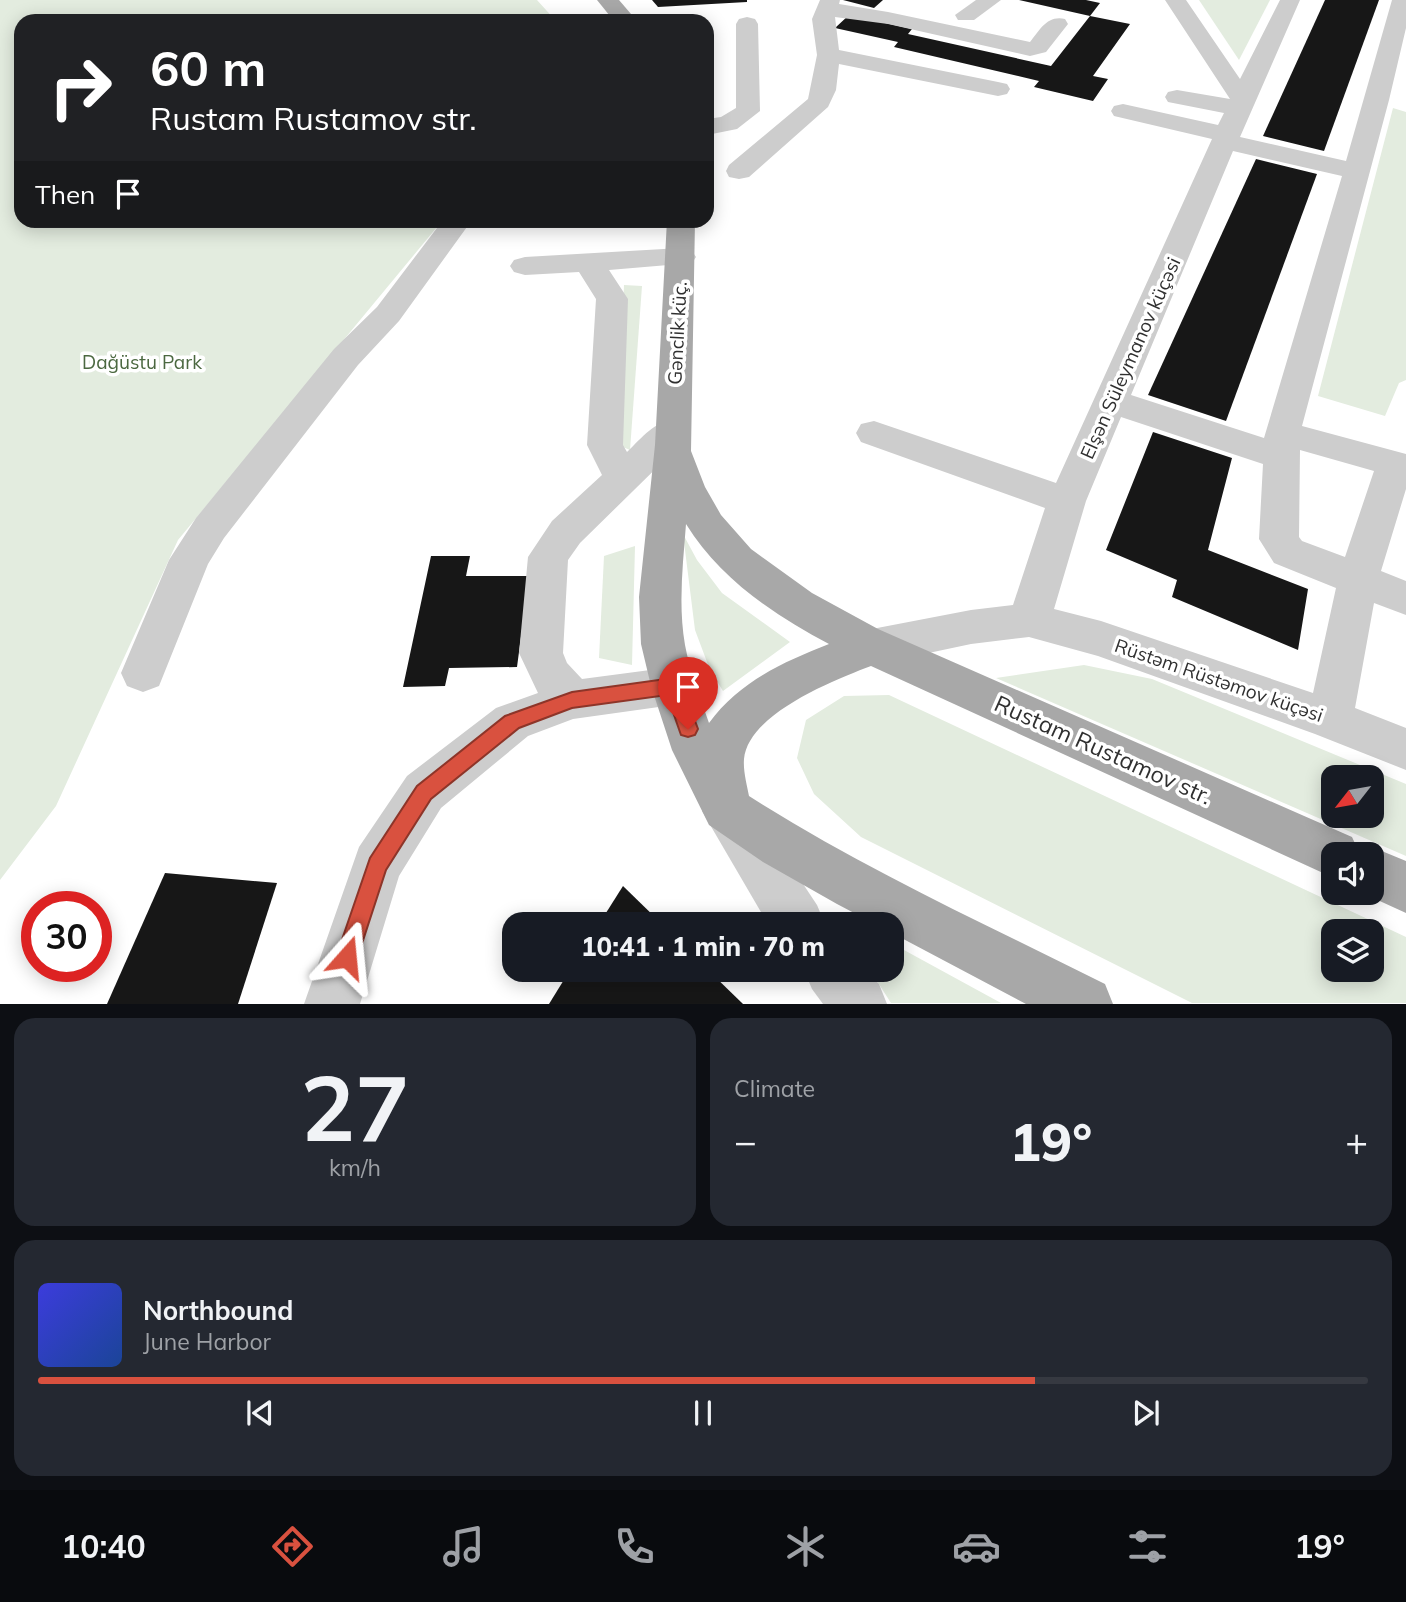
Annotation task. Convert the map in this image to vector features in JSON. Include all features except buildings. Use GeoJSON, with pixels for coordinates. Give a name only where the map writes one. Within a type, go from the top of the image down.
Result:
{"type":"FeatureCollection","features":[{"type":"Feature","properties":{"kind":"main road"},"geometry":{"type":"LineString","coordinates":[[607,0],[620,14]]}},
{"type":"Feature","properties":{"kind":"main road","name":"Gənclik küç."},"geometry":{"type":"LineString","coordinates":[[668,665],[660,597],[672,438],[681,228]]}},
{"type":"Feature","properties":{"kind":"main road","name":"Rustam Rustamov str."},"geometry":{"type":"LineString","coordinates":[[672,438],[687,494],[702,522],[736,559],[782,596],[872,647],[1321,848]]}},
{"type":"Feature","properties":{"kind":"main road"},"geometry":{"type":"LineString","coordinates":[[726,809],[720,757],[729,732],[755,705],[786,683],[824,664],[872,647]]}},
{"type":"Feature","properties":{"kind":"main road"},"geometry":{"type":"LineString","coordinates":[[668,665],[696,750],[726,809],[781,845],[855,886],[1085,1003]]}},
{"type":"Feature","properties":{"kind":"main road"},"geometry":{"type":"LineString","coordinates":[[1384,877],[1406,887]]}},
{"type":"Feature","properties":{"kind":"street"},"geometry":{"type":"LineString","coordinates":[[888,18],[911,0]]}},
{"type":"Feature","properties":{"kind":"street"},"geometry":{"type":"LineString","coordinates":[[965,15],[991,0]]}},
{"type":"Feature","properties":{"kind":"street"},"geometry":{"type":"LineString","coordinates":[[1175,0],[1234,121]]}},
{"type":"Feature","properties":{"kind":"street","name":"Elşən Süleymanov küçəsi"},"geometry":{"type":"LineString","coordinates":[[1029,620],[1067,501],[1290,0]]}},
{"type":"Feature","properties":{"kind":"street"},"geometry":{"type":"LineString","coordinates":[[1402,0],[1387,102],[1357,171],[1282,445],[1281,544],[1293,555],[1406,598]]}},
{"type":"Feature","properties":{"kind":"street"},"geometry":{"type":"LineString","coordinates":[[739,171],[819,102],[824,90],[828,55],[823,19],[829,4],[1030,49],[1038,47],[1057,24]]}},
{"type":"Feature","properties":{"kind":"street"},"geometry":{"type":"LineString","coordinates":[[714,126],[729,124],[748,111],[747,24]]}},
{"type":"Feature","properties":{"kind":"street"},"geometry":{"type":"LineString","coordinates":[[828,55],[998,89]]}},
{"type":"Feature","properties":{"kind":"street"},"geometry":{"type":"LineString","coordinates":[[1174,97],[1357,171]]}},
{"type":"Feature","properties":{"kind":"street"},"geometry":{"type":"LineString","coordinates":[[1123,111],[1234,121]]}},
{"type":"Feature","properties":{"kind":"street"},"geometry":{"type":"LineString","coordinates":[[143,673],[189,560],[210,528],[346,357],[388,314],[452,228]]}},
{"type":"Feature","properties":{"kind":"street"},"geometry":{"type":"LineString","coordinates":[[524,266],[681,257]]}},
{"type":"Feature","properties":{"kind":"street"},"geometry":{"type":"LineString","coordinates":[[588,262],[612,299],[605,444],[623,478]]}},
{"type":"Feature","properties":{"kind":"street"},"geometry":{"type":"LineString","coordinates":[[1111,401],[1282,445],[1401,466],[1358,580],[1330,719]]}},
{"type":"Feature","properties":{"kind":"street"},"geometry":{"type":"LineString","coordinates":[[874,433],[1067,501]]}},
{"type":"Feature","properties":{"kind":"street"},"geometry":{"type":"LineString","coordinates":[[572,700],[549,674],[541,653],[548,557],[566,532],[623,478],[672,438]]}},
{"type":"Feature","properties":{"kind":"street"},"geometry":{"type":"LineString","coordinates":[[872,647],[971,627],[1029,620]]}},
{"type":"Feature","properties":{"kind":"street","name":"Rüstəm Rüstəmov küçəsi"},"geometry":{"type":"LineString","coordinates":[[1029,620],[1101,639],[1330,719],[1406,749]]}},
{"type":"Feature","properties":{"kind":"street"},"geometry":{"type":"LineString","coordinates":[[332,1003],[377,865],[424,792],[512,722],[668,665]]}},
{"type":"Feature","properties":{"kind":"street"},"geometry":{"type":"LineString","coordinates":[[726,809],[790,912]]}},
{"type":"Feature","properties":{"kind":"street"},"geometry":{"type":"LineString","coordinates":[[841,982],[859,1003]]}},
{"type":"Feature","properties":{"kind":"green space","name":"Dağüstu Park"},"geometry":{"type":"Polygon","coordinates":[[[0,0],[537,0],[550,14],[14,14],[14,228],[436,228],[178,540],[56,806],[0,880],[0,0]]]}},
{"type":"Feature","properties":{"kind":"green space"},"geometry":{"type":"Polygon","coordinates":[[[1199,0],[1270,0],[1239,60],[1199,0]]]}},
{"type":"Feature","properties":{"kind":"green space"},"geometry":{"type":"Polygon","coordinates":[[[1393,108],[1406,112],[1406,380],[1399,383],[1385,416],[1318,396],[1393,108]]]}},
{"type":"Feature","properties":{"kind":"green space"},"geometry":{"type":"Polygon","coordinates":[[[624,285],[642,286],[630,450],[618,445],[624,285]]]}},
{"type":"Feature","properties":{"kind":"green space"},"geometry":{"type":"Polygon","coordinates":[[[683,534],[697,560],[722,593],[790,642],[723,691],[710,670],[695,630],[683,534]]]}},
{"type":"Feature","properties":{"kind":"green space"},"geometry":{"type":"Polygon","coordinates":[[[635,546],[632,665],[599,658],[604,556],[635,546]]]}},
{"type":"Feature","properties":{"kind":"green space"},"geometry":{"type":"Polygon","coordinates":[[[1084,665],[1152,679],[1360,765],[1321,765],[1321,819],[996,678],[1084,665]]]}},
{"type":"Feature","properties":{"kind":"green space"},"geometry":{"type":"Polygon","coordinates":[[[889,695],[1321,897],[1321,905],[1338,905],[1368,919],[1321,919],[1321,982],[1384,982],[1384,927],[1406,937],[1406,1003],[1192,1003],[861,837],[814,794],[797,758],[806,720],[844,696],[889,695]]]}},
{"type":"Feature","properties":{"kind":"green space"},"geometry":{"type":"Polygon","coordinates":[[[1384,775],[1406,784],[1406,856],[1384,846],[1384,842],[1374,842],[1342,828],[1384,828],[1384,775]]]}},
{"type":"Feature","properties":{"kind":"green space"},"geometry":{"type":"Polygon","coordinates":[[[904,950],[1001,1003],[891,1003],[878,982],[904,982],[904,950]]]}},
{"type":"Feature","properties":{"kind":"route"},"geometry":{"type":"LineString","coordinates":[[347,957],[377,865],[424,792],[512,722],[572,700],[673,686],[688,729]]}}]}
